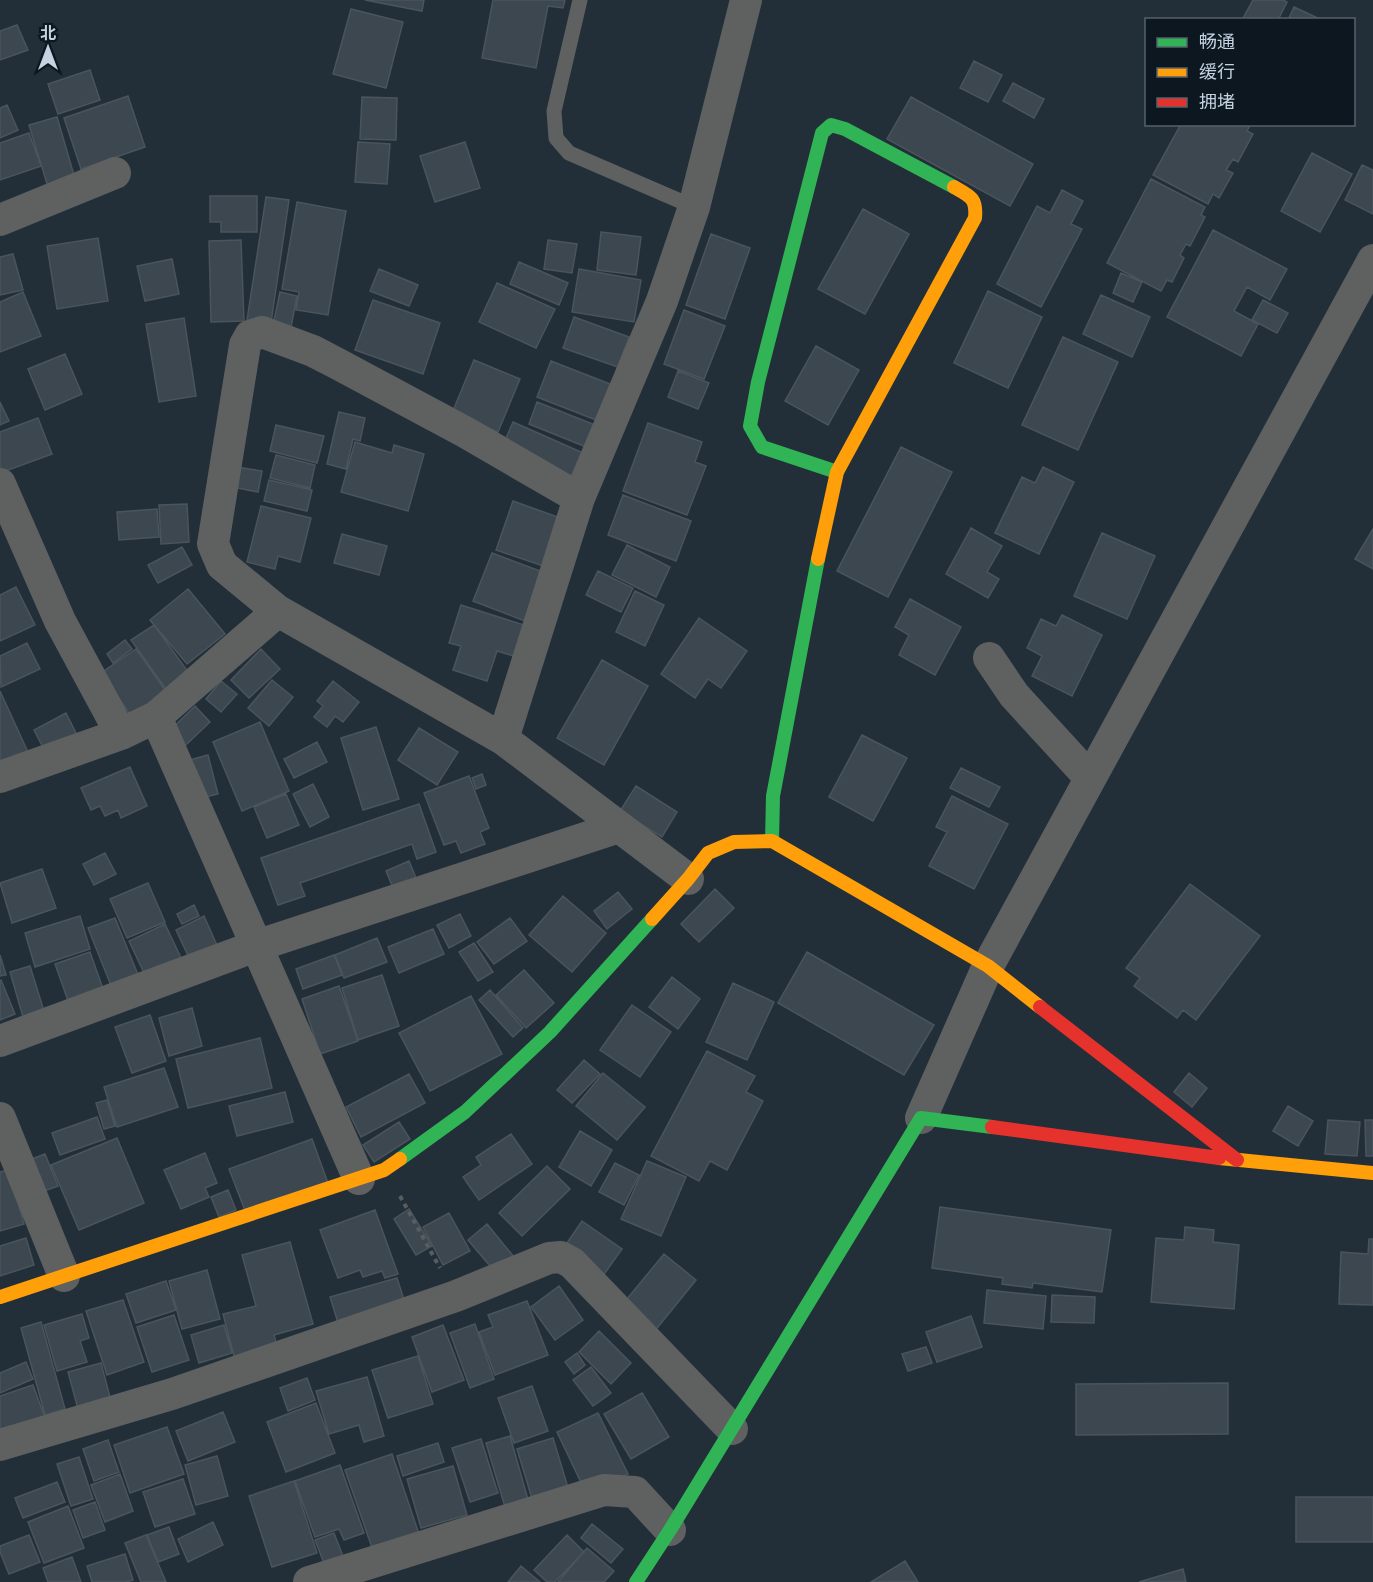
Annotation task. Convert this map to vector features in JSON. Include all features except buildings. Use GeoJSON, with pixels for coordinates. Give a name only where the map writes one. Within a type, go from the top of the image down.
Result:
{"type":"FeatureCollection","features":[{"type":"Feature","properties":{"kind":"street"},"geometry":{"type":"LineString","coordinates":[[503,739],[579,498],[662,301],[694,207],[746,0]]}},
{"type":"Feature","properties":{"kind":"street"},"geometry":{"type":"LineString","coordinates":[[772,841],[773,796],[779,761],[818,557],[837,472],[975,218],[976,207],[971,196],[845,129],[831,125],[822,133],[819,144],[758,382],[750,426],[762,447],[837,472]]}},
{"type":"Feature","properties":{"kind":"street"},"geometry":{"type":"LineString","coordinates":[[0,220],[115,173]]}},
{"type":"Feature","properties":{"kind":"street"},"geometry":{"type":"LineString","coordinates":[[636,1582],[921,1118],[988,966],[1373,260]]}},
{"type":"Feature","properties":{"kind":"street"},"geometry":{"type":"LineString","coordinates":[[579,498],[465,432],[338,364],[313,351],[262,332],[250,336],[244,345],[213,544],[222,565],[278,611],[503,739],[688,879]]}},
{"type":"Feature","properties":{"kind":"street"},"geometry":{"type":"LineString","coordinates":[[0,484],[60,621],[121,734]]}},
{"type":"Feature","properties":{"kind":"street"},"geometry":{"type":"LineString","coordinates":[[0,777],[121,734],[156,717],[278,611]]}},
{"type":"Feature","properties":{"kind":"street"},"geometry":{"type":"LineString","coordinates":[[989,658],[1014,695],[1090,778]]}},
{"type":"Feature","properties":{"kind":"street"},"geometry":{"type":"LineString","coordinates":[[156,717],[256,946],[371,1174]]}},
{"type":"Feature","properties":{"kind":"street"},"geometry":{"type":"LineString","coordinates":[[0,1041],[256,946],[619,826]]}},
{"type":"Feature","properties":{"kind":"street"},"geometry":{"type":"LineString","coordinates":[[0,1297],[371,1174],[465,1112],[550,1032],[708,854],[734,842],[772,841],[988,966],[1237,1160]]}},
{"type":"Feature","properties":{"kind":"street"},"geometry":{"type":"LineString","coordinates":[[0,1118],[64,1276]]}},
{"type":"Feature","properties":{"kind":"street"},"geometry":{"type":"LineString","coordinates":[[921,1118],[1237,1160],[1373,1173]]}},
{"type":"Feature","properties":{"kind":"street"},"geometry":{"type":"LineString","coordinates":[[0,1445],[172,1394],[456,1296],[549,1258],[561,1257],[572,1263],[732,1429]]}},
{"type":"Feature","properties":{"kind":"street"},"geometry":{"type":"LineString","coordinates":[[309,1582],[604,1490],[635,1492],[670,1530]]}},
{"type":"Feature","properties":{"kind":"lane"},"geometry":{"type":"LineString","coordinates":[[580,0],[554,111],[556,138],[569,153],[694,207]]}},
{"type":"Feature","properties":{"kind":"path"},"geometry":{"type":"LineString","coordinates":[[371,1174],[456,1296]]}},
{"type":"Feature","properties":{"kind":"traffic: fast"},"geometry":{"type":"LineString","coordinates":[[837,472],[762,447],[750,426],[758,382],[822,133],[831,125],[845,129],[954,187]]}},
{"type":"Feature","properties":{"kind":"traffic: fast"},"geometry":{"type":"LineString","coordinates":[[772,841],[773,796],[818,559]]}},
{"type":"Feature","properties":{"kind":"traffic: fast"},"geometry":{"type":"LineString","coordinates":[[400,1159],[465,1112],[550,1032],[652,919]]}},
{"type":"Feature","properties":{"kind":"traffic: fast"},"geometry":{"type":"LineString","coordinates":[[636,1582],[921,1118],[992,1127]]}},
{"type":"Feature","properties":{"kind":"traffic: slow"},"geometry":{"type":"LineString","coordinates":[[818,559],[837,472],[975,218],[975,206],[971,198],[954,187]]}},
{"type":"Feature","properties":{"kind":"traffic: slow"},"geometry":{"type":"LineString","coordinates":[[652,919],[708,853],[734,842],[772,841],[988,966],[1040,1007]]}},
{"type":"Feature","properties":{"kind":"traffic: slow"},"geometry":{"type":"LineString","coordinates":[[1219,1158],[1373,1173]]}},
{"type":"Feature","properties":{"kind":"traffic: slow"},"geometry":{"type":"LineString","coordinates":[[0,1297],[384,1170],[400,1159]]}},
{"type":"Feature","properties":{"kind":"traffic: jam"},"geometry":{"type":"LineString","coordinates":[[1040,1007],[1237,1160]]}},
{"type":"Feature","properties":{"kind":"traffic: jam"},"geometry":{"type":"LineString","coordinates":[[992,1127],[1219,1158]]}}]}
